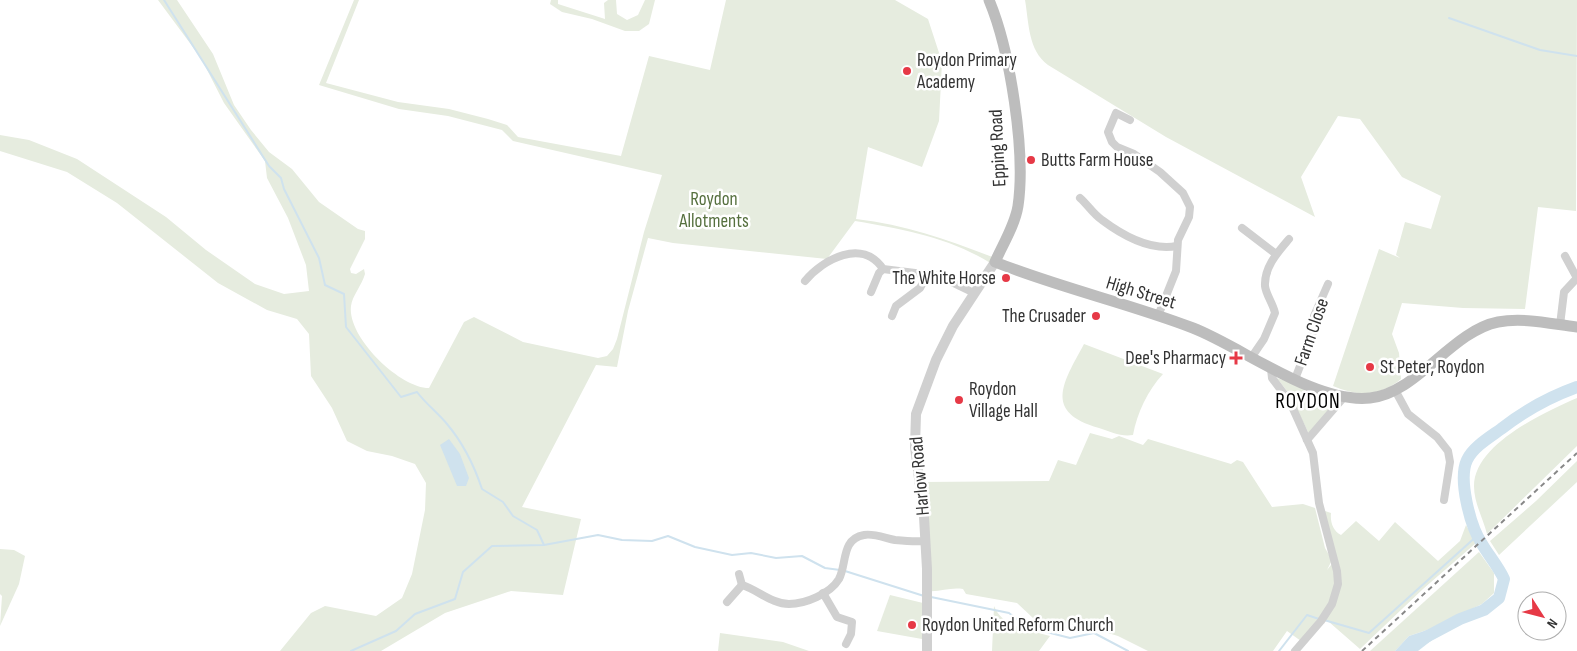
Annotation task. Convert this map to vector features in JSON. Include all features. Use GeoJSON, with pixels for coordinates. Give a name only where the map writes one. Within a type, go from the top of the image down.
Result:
{"type":"FeatureCollection","features":[{"type":"Feature","properties":{"kind":"main road","name":"Epping Road"},"geometry":{"type":"LineString","coordinates":[[989,0],[998,23],[1013,96],[1019,177],[1018,207],[996,262]]}},
{"type":"Feature","properties":{"kind":"main road","name":"High Street"},"geometry":{"type":"LineString","coordinates":[[996,262],[1050,283],[1158,316],[1208,334],[1271,369],[1295,379],[1344,396],[1367,399],[1395,390],[1482,327],[1498,322],[1519,321],[1577,327]]}},
{"type":"Feature","properties":{"kind":"street"},"geometry":{"type":"LineString","coordinates":[[1130,120],[1116,113],[1108,132],[1112,142],[1160,172],[1188,199],[1190,207],[1189,217],[1177,246],[1176,271],[1158,316]]}},
{"type":"Feature","properties":{"kind":"street"},"geometry":{"type":"LineString","coordinates":[[1080,198],[1102,220],[1139,241],[1157,248],[1177,246]]}},
{"type":"Feature","properties":{"kind":"street"},"geometry":{"type":"LineString","coordinates":[[1242,228],[1276,254]]}},
{"type":"Feature","properties":{"kind":"street"},"geometry":{"type":"LineString","coordinates":[[1251,358],[1264,339],[1275,313],[1265,286],[1269,267],[1276,254],[1289,239]]}},
{"type":"Feature","properties":{"kind":"street"},"geometry":{"type":"LineString","coordinates":[[805,281],[812,273],[832,258],[856,253],[879,262],[883,269]]}},
{"type":"Feature","properties":{"kind":"street"},"geometry":{"type":"LineString","coordinates":[[1560,325],[1564,292],[1577,278],[1565,256]]}},
{"type":"Feature","properties":{"kind":"street","name":"Harlow Road"},"geometry":{"type":"LineString","coordinates":[[927,651],[926,541],[915,447],[916,414],[936,360],[959,315],[996,262]]}},
{"type":"Feature","properties":{"kind":"street"},"geometry":{"type":"LineString","coordinates":[[872,292],[878,273],[883,269],[928,274],[956,283],[974,293]]}},
{"type":"Feature","properties":{"kind":"street"},"geometry":{"type":"LineString","coordinates":[[892,316],[896,306],[920,288],[928,274]]}},
{"type":"Feature","properties":{"kind":"street","name":"Farm Close"},"geometry":{"type":"LineString","coordinates":[[1295,379],[1314,330],[1314,316],[1328,284]]}},
{"type":"Feature","properties":{"kind":"street"},"geometry":{"type":"LineString","coordinates":[[1271,369],[1272,378],[1290,402],[1313,453],[1319,503],[1325,530],[1335,560],[1338,584],[1336,595],[1327,612],[1295,651]]}},
{"type":"Feature","properties":{"kind":"street"},"geometry":{"type":"LineString","coordinates":[[1395,390],[1408,414],[1438,437],[1448,451],[1450,462],[1444,500]]}},
{"type":"Feature","properties":{"kind":"street"},"geometry":{"type":"LineString","coordinates":[[1307,440],[1344,396]]}},
{"type":"Feature","properties":{"kind":"street"},"geometry":{"type":"LineString","coordinates":[[742,585],[754,589],[778,602],[788,604],[801,603],[823,593],[838,580],[844,557],[854,539],[864,535],[896,540],[926,541]]}},
{"type":"Feature","properties":{"kind":"street"},"geometry":{"type":"LineString","coordinates":[[738,574],[742,585]]}},
{"type":"Feature","properties":{"kind":"street"},"geometry":{"type":"LineString","coordinates":[[727,602],[742,585]]}},
{"type":"Feature","properties":{"kind":"street"},"geometry":{"type":"LineString","coordinates":[[823,593],[836,617],[852,622],[851,634],[846,644]]}},
{"type":"Feature","properties":{"kind":"green space","name":"Roydon Allotments"},"geometry":{"type":"Polygon","coordinates":[[[158,0],[177,0],[213,54],[234,105],[269,152],[292,169],[319,202],[358,229],[365,231],[365,239],[350,269],[351,273],[356,274],[364,269],[365,274],[352,302],[352,318],[357,332],[378,359],[404,380],[417,386],[429,388],[464,322],[474,317],[523,342],[598,358],[607,356],[613,349],[617,339],[644,232],[662,175],[513,141],[502,130],[448,116],[399,109],[319,85],[354,0],[359,0],[326,83],[398,102],[449,109],[488,119],[507,125],[518,137],[621,156],[649,56],[710,70],[726,0],[895,0],[928,19],[942,62],[939,121],[922,167],[868,147],[856,219],[893,225],[927,234],[995,258],[992,264],[960,247],[943,241],[909,231],[855,221],[827,259],[673,243],[648,238],[628,311],[617,367],[596,365],[522,507],[581,519],[563,595],[511,591],[445,613],[381,651],[280,651],[311,613],[325,606],[376,616],[402,598],[412,574],[425,510],[426,483],[415,464],[392,456],[367,451],[347,441],[332,408],[311,376],[309,334],[297,319],[267,310],[218,283],[117,203],[67,172],[0,151],[0,135],[29,140],[77,159],[166,217],[206,250],[255,284],[284,294],[309,291],[306,265],[288,218],[267,178],[265,161],[224,103],[201,58],[158,0]]]}},
{"type":"Feature","properties":{"kind":"green space"},"geometry":{"type":"Polygon","coordinates":[[[551,0],[558,0],[558,4],[605,19],[604,3],[608,0],[616,0],[617,14],[627,20],[638,15],[645,0],[655,0],[649,24],[639,31],[625,31],[592,19],[562,12],[550,4],[551,0]]]}},
{"type":"Feature","properties":{"kind":"green space"},"geometry":{"type":"Polygon","coordinates":[[[1025,0],[1577,0],[1576,211],[1538,207],[1525,309],[1463,308],[1402,303],[1392,334],[1399,353],[1401,379],[1377,392],[1360,393],[1342,390],[1333,386],[1379,249],[1400,258],[1396,255],[1405,222],[1431,229],[1441,196],[1402,177],[1360,119],[1338,116],[1301,177],[1315,217],[1166,137],[1048,65],[1041,59],[1030,36],[1025,0]]]}},
{"type":"Feature","properties":{"kind":"green space"},"geometry":{"type":"Polygon","coordinates":[[[1084,344],[1163,374],[1144,402],[1137,418],[1133,435],[1116,434],[1081,421],[1070,414],[1064,405],[1065,383],[1084,344]]]}},
{"type":"Feature","properties":{"kind":"green space"},"geometry":{"type":"Polygon","coordinates":[[[1277,378],[1339,400],[1309,434],[1290,395],[1277,378]]]}},
{"type":"Feature","properties":{"kind":"green space"},"geometry":{"type":"Polygon","coordinates":[[[1577,398],[1577,446],[1487,534],[1474,492],[1477,471],[1486,457],[1498,443],[1530,421],[1577,398]]]}},
{"type":"Feature","properties":{"kind":"green space"},"geometry":{"type":"Polygon","coordinates":[[[1090,433],[1112,439],[1119,436],[1143,445],[1148,439],[1231,464],[1237,460],[1243,462],[1272,507],[1303,504],[1315,508],[1325,548],[1332,560],[1327,570],[1335,560],[1319,509],[1331,513],[1333,526],[1341,535],[1356,521],[1379,541],[1395,522],[1438,561],[1460,541],[1466,525],[1476,543],[1423,589],[1360,649],[1321,615],[1301,641],[1287,631],[1273,651],[1148,651],[1118,636],[1091,628],[1062,628],[1054,623],[1033,618],[1017,603],[966,594],[963,589],[928,591],[923,482],[1049,481],[1058,460],[1076,465],[1090,433]]]}},
{"type":"Feature","properties":{"kind":"green space"},"geometry":{"type":"Polygon","coordinates":[[[1577,461],[1577,482],[1499,555],[1490,541],[1536,501],[1577,461]]]}},
{"type":"Feature","properties":{"kind":"green space"},"geometry":{"type":"Polygon","coordinates":[[[0,549],[14,550],[25,556],[19,584],[0,626],[2,596],[0,594],[0,549]]]}},
{"type":"Feature","properties":{"kind":"green space"},"geometry":{"type":"Polygon","coordinates":[[[1479,552],[1494,573],[1494,593],[1482,604],[1433,628],[1409,636],[1395,651],[1370,651],[1479,552]]]}},
{"type":"Feature","properties":{"kind":"green space"},"geometry":{"type":"Polygon","coordinates":[[[890,595],[923,603],[922,639],[877,631],[890,595]]]}},
{"type":"Feature","properties":{"kind":"green space"},"geometry":{"type":"Polygon","coordinates":[[[994,606],[1003,619],[1017,627],[1050,636],[1039,651],[992,651],[994,606]]]}},
{"type":"Feature","properties":{"kind":"green space"},"geometry":{"type":"Polygon","coordinates":[[[720,633],[783,642],[809,651],[718,651],[720,633]]]}},
{"type":"Feature","properties":{"kind":"water"},"geometry":{"type":"Polygon","coordinates":[[[449,439],[460,454],[469,478],[466,486],[457,486],[440,445],[449,439]]]}},
{"type":"Feature","properties":{"kind":"water"},"geometry":{"type":"Polygon","coordinates":[[[1433,628],[1436,637],[1418,651],[1395,651],[1409,636],[1433,628]]]}},
{"type":"Feature","properties":{"kind":"waterway"},"geometry":{"type":"LineString","coordinates":[[164,0],[269,166],[281,178],[284,189],[319,258],[325,285],[344,294],[346,327],[401,397],[417,392],[453,431],[467,455],[482,489],[503,502],[513,516],[537,530],[544,545]]}},
{"type":"Feature","properties":{"kind":"waterway"},"geometry":{"type":"LineString","coordinates":[[1449,18],[1540,50],[1577,56]]}},
{"type":"Feature","properties":{"kind":"waterway"},"geometry":{"type":"LineString","coordinates":[[1405,651],[1411,645],[1460,619],[1484,610],[1499,598],[1504,579],[1473,526],[1467,502],[1464,479],[1465,468],[1470,455],[1482,443],[1528,410],[1577,387]]}},
{"type":"Feature","properties":{"kind":"waterway"},"geometry":{"type":"LineString","coordinates":[[351,651],[396,631],[415,614],[455,599],[463,572],[492,546],[544,545],[598,535],[622,540],[652,541],[668,536],[695,547],[732,555],[751,553],[776,558],[802,556],[825,568],[840,570]]}},
{"type":"Feature","properties":{"kind":"waterway"},"geometry":{"type":"LineString","coordinates":[[1324,620],[1369,633],[1478,535]]}},
{"type":"Feature","properties":{"kind":"waterway"},"geometry":{"type":"LineString","coordinates":[[845,571],[924,596]]}},
{"type":"Feature","properties":{"kind":"waterway"},"geometry":{"type":"LineString","coordinates":[[931,597],[1009,613],[1027,627],[1070,638],[1094,633],[1128,651]]}},
{"type":"Feature","properties":{"kind":"waterway"},"geometry":{"type":"LineString","coordinates":[[1279,651],[1307,615],[1319,619]]}},
{"type":"Feature","properties":{"kind":"railway"},"geometry":{"type":"LineString","coordinates":[[1362,651],[1577,453]]}},
{"type":"Feature","properties":{"kind":"place","name":"Roydon Primary Academy"},"geometry":{"type":"Point","coordinates":[907,71]}},
{"type":"Feature","properties":{"kind":"place","name":"Butts Farm House"},"geometry":{"type":"Point","coordinates":[1031,160]}},
{"type":"Feature","properties":{"kind":"place","name":"The White Horse"},"geometry":{"type":"Point","coordinates":[1006,278]}},
{"type":"Feature","properties":{"kind":"place","name":"The Crusader"},"geometry":{"type":"Point","coordinates":[1096,316]}},
{"type":"Feature","properties":{"kind":"place","name":"Dee's Pharmacy"},"geometry":{"type":"Point","coordinates":[1236,358]}},
{"type":"Feature","properties":{"kind":"place","name":"St Peter, Roydon"},"geometry":{"type":"Point","coordinates":[1370,367]}},
{"type":"Feature","properties":{"kind":"place","name":"Roydon Village Hall"},"geometry":{"type":"Point","coordinates":[959,400]}},
{"type":"Feature","properties":{"kind":"place","name":"Roydon United Reform Church"},"geometry":{"type":"Point","coordinates":[912,625]}},
{"type":"Feature","properties":{"kind":"district","name":"ROYDON"},"geometry":{"type":"Point","coordinates":[1308,401]}}]}
